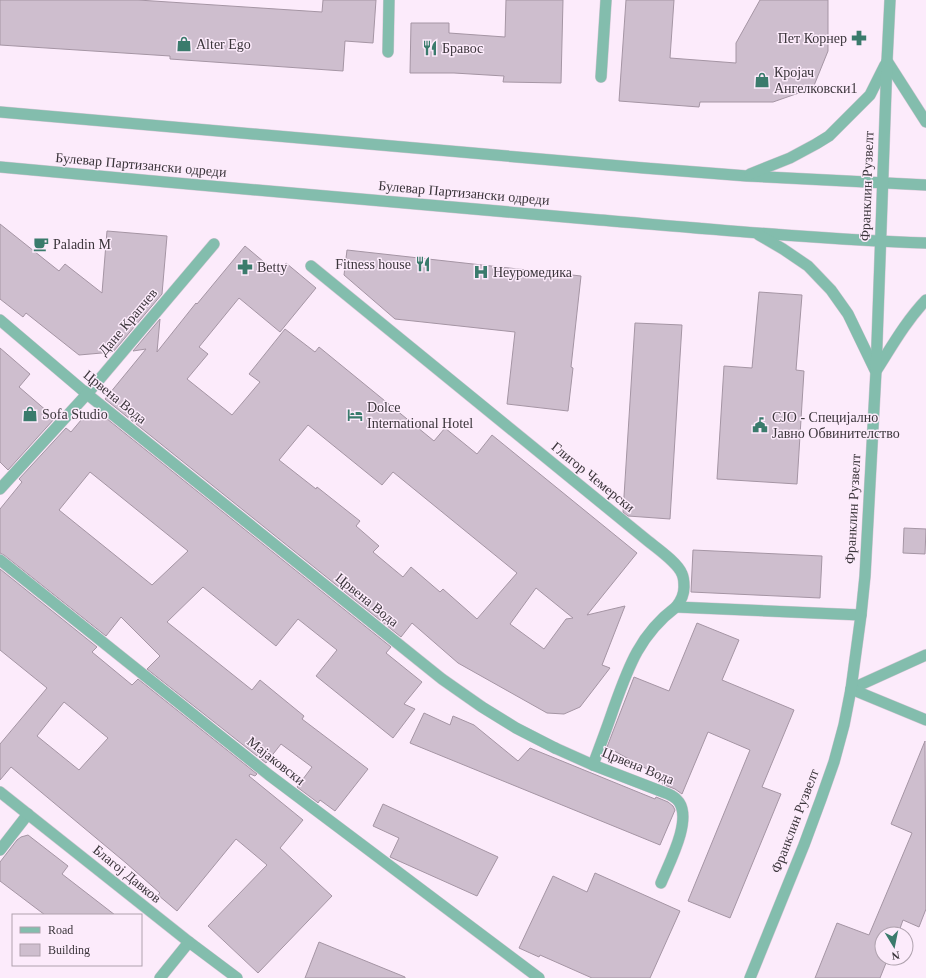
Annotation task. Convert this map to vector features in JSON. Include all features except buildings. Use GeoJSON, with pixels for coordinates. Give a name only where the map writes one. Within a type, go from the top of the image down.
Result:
{"type":"FeatureCollection","features":[{"type":"Feature","properties":{"kind":"street"},"geometry":{"type":"LineString","coordinates":[[388,52],[390,0]]}},
{"type":"Feature","properties":{"kind":"street"},"geometry":{"type":"LineString","coordinates":[[601,77],[606,0]]}},
{"type":"Feature","properties":{"kind":"street","name":"Франклин Рузвелт"},"geometry":{"type":"LineString","coordinates":[[750,978],[804,845],[824,791],[844,725],[851,689],[865,576],[876,371],[890,0]]}},
{"type":"Feature","properties":{"kind":"street"},"geometry":{"type":"LineString","coordinates":[[887,61],[926,122]]}},
{"type":"Feature","properties":{"kind":"street"},"geometry":{"type":"LineString","coordinates":[[747,176],[790,158],[829,136],[870,94],[887,61]]}},
{"type":"Feature","properties":{"kind":"street"},"geometry":{"type":"LineString","coordinates":[[0,112],[620,166],[747,176],[926,185]]}},
{"type":"Feature","properties":{"kind":"street","name":"Булевар Партизански одреди"},"geometry":{"type":"LineString","coordinates":[[0,167],[757,233],[926,243]]}},
{"type":"Feature","properties":{"kind":"street"},"geometry":{"type":"LineString","coordinates":[[757,233],[808,266],[831,290],[848,314],[876,371]]}},
{"type":"Feature","properties":{"kind":"street","name":"Дане Крапчев"},"geometry":{"type":"LineString","coordinates":[[0,490],[87,394],[214,244]]}},
{"type":"Feature","properties":{"kind":"street","name":"Глигор Чемерски"},"geometry":{"type":"LineString","coordinates":[[311,266],[676,564],[682,574],[684,586],[682,598],[676,607]]}},
{"type":"Feature","properties":{"kind":"street"},"geometry":{"type":"LineString","coordinates":[[876,371],[906,323],[926,300]]}},
{"type":"Feature","properties":{"kind":"street","name":"Црвена Вода"},"geometry":{"type":"LineString","coordinates":[[0,320],[87,394],[442,679],[487,711],[555,748],[593,765],[673,796],[679,802],[683,822],[680,836],[661,883]]}},
{"type":"Feature","properties":{"kind":"street","name":"Мајаковски"},"geometry":{"type":"LineString","coordinates":[[0,560],[269,775],[539,978]]}},
{"type":"Feature","properties":{"kind":"street"},"geometry":{"type":"LineString","coordinates":[[593,765],[621,686],[634,655],[652,629],[662,618],[676,607],[861,615]]}},
{"type":"Feature","properties":{"kind":"street"},"geometry":{"type":"LineString","coordinates":[[851,689],[926,655]]}},
{"type":"Feature","properties":{"kind":"street"},"geometry":{"type":"LineString","coordinates":[[851,689],[926,720]]}},
{"type":"Feature","properties":{"kind":"street","name":"Благој Давков"},"geometry":{"type":"LineString","coordinates":[[0,792],[236,978]]}},
{"type":"Feature","properties":{"kind":"street"},"geometry":{"type":"LineString","coordinates":[[0,850],[28,814]]}},
{"type":"Feature","properties":{"kind":"street"},"geometry":{"type":"LineString","coordinates":[[160,978],[189,942]]}},
{"type":"Feature","properties":{"kind":"place","name":"Пет Корнер"},"geometry":{"type":"Point","coordinates":[859,38]}},
{"type":"Feature","properties":{"kind":"place","name":"Alter Ego"},"geometry":{"type":"Point","coordinates":[184,44]}},
{"type":"Feature","properties":{"kind":"place","name":"Бравос"},"geometry":{"type":"Point","coordinates":[430,48]}},
{"type":"Feature","properties":{"kind":"place","name":"Кројач Ангелковски1"},"geometry":{"type":"Point","coordinates":[762,80]}},
{"type":"Feature","properties":{"kind":"place","name":"Paladin M"},"geometry":{"type":"Point","coordinates":[41,244]}},
{"type":"Feature","properties":{"kind":"place","name":"Fitness house"},"geometry":{"type":"Point","coordinates":[423,264]}},
{"type":"Feature","properties":{"kind":"place","name":"Betty"},"geometry":{"type":"Point","coordinates":[245,267]}},
{"type":"Feature","properties":{"kind":"place","name":"Неуромедика"},"geometry":{"type":"Point","coordinates":[481,272]}},
{"type":"Feature","properties":{"kind":"place","name":"Sofa Studio"},"geometry":{"type":"Point","coordinates":[30,414]}},
{"type":"Feature","properties":{"kind":"place","name":"Dolce International Hotel"},"geometry":{"type":"Point","coordinates":[355,415]}},
{"type":"Feature","properties":{"kind":"place","name":"СЈО - Специјално Јавно Обвинителство"},"geometry":{"type":"Point","coordinates":[760,425]}}]}
